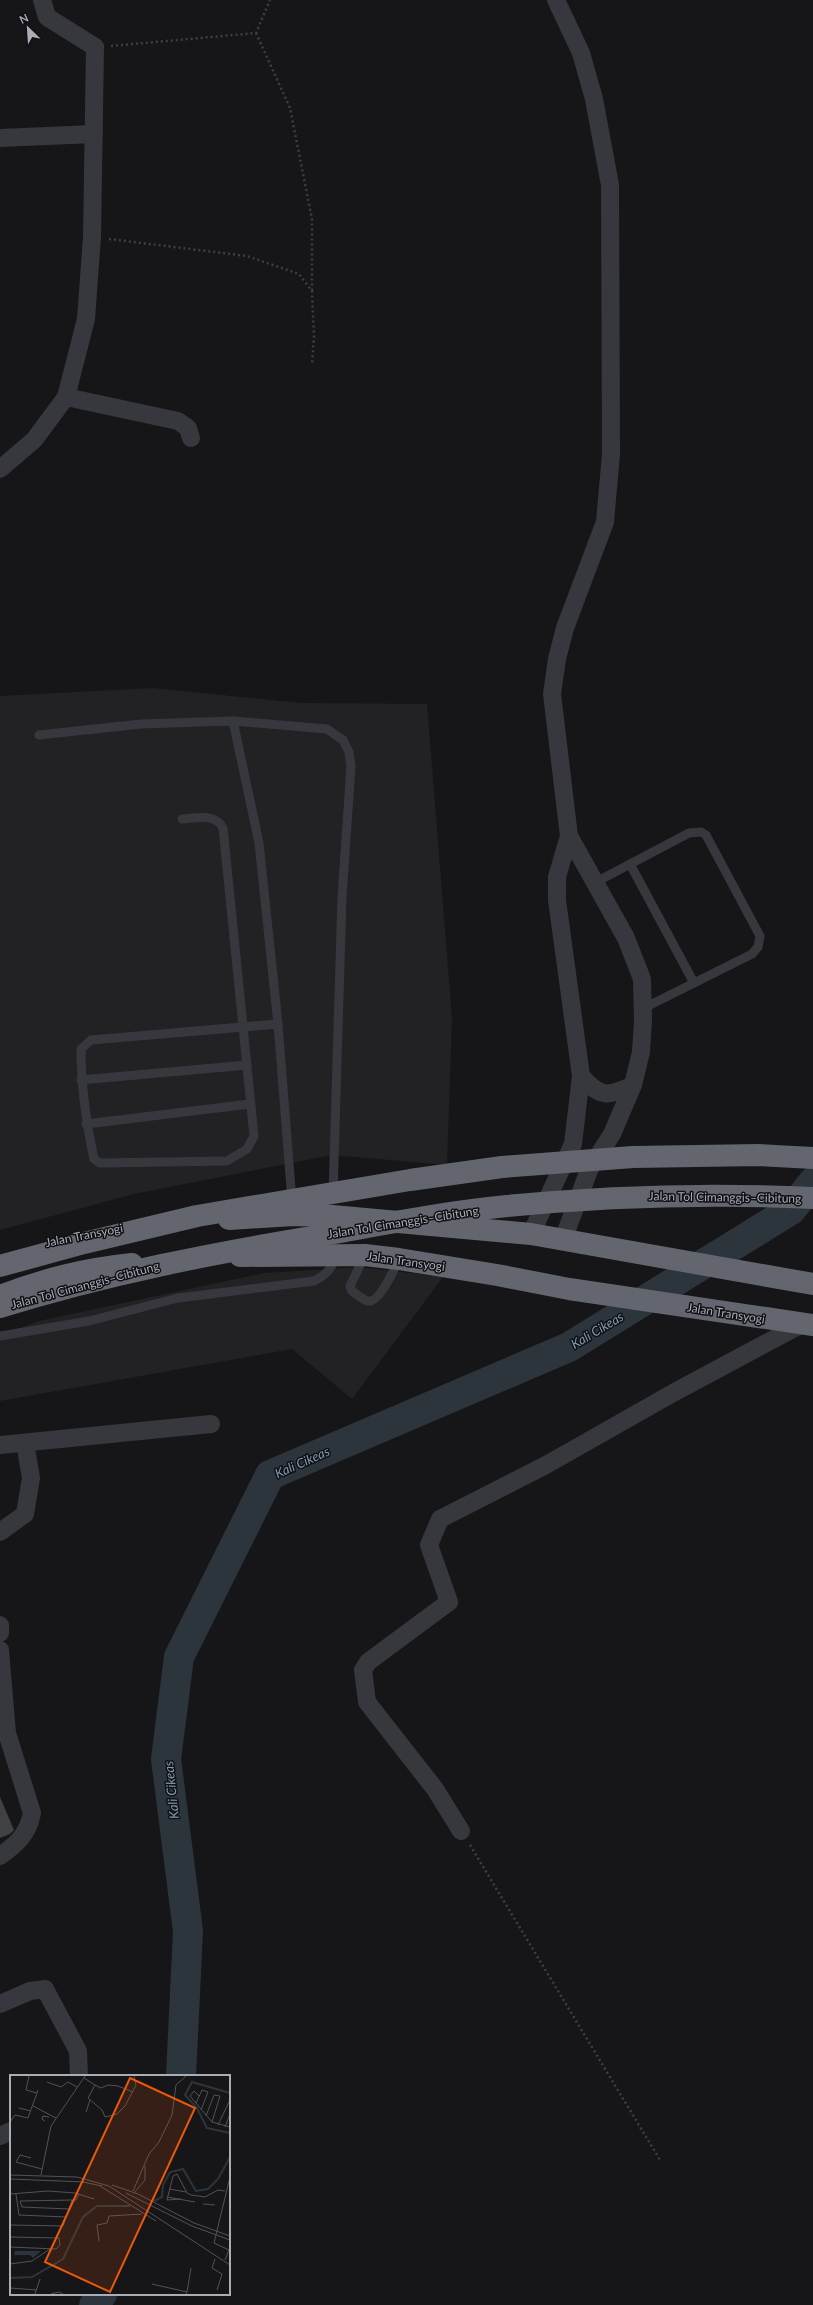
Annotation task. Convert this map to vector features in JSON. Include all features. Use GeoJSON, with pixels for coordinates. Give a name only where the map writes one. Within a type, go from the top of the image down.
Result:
{"type":"FeatureCollection","features":[{"type":"Feature","properties":{"kind":"highway"},"geometry":{"type":"LineString","coordinates":[[0,1266],[84,1243],[197,1216],[410,1180],[502,1167],[633,1157],[759,1155],[813,1158]]}},
{"type":"Feature","properties":{"kind":"highway","name":"Jalan Tol Cimanggis–Cibitung"},"geometry":{"type":"LineString","coordinates":[[0,1307],[205,1255],[416,1219],[499,1207],[634,1196],[758,1195],[813,1198]]}},
{"type":"Feature","properties":{"kind":"highway","name":"Jalan Transyogi"},"geometry":{"type":"LineString","coordinates":[[0,1257],[39,1244],[143,1224],[293,1215],[332,1208],[531,1234],[806,1282]]}},
{"type":"Feature","properties":{"kind":"highway","name":"Jalan Transyogi"},"geometry":{"type":"LineString","coordinates":[[0,1296],[38,1282],[90,1269],[222,1256],[365,1255],[399,1259],[497,1275],[569,1289],[751,1318],[807,1325]]}},
{"type":"Feature","properties":{"kind":"street"},"geometry":{"type":"LineString","coordinates":[[0,469],[34,440],[66,397],[86,319],[92,237],[95,47],[47,17],[42,0]]}},
{"type":"Feature","properties":{"kind":"street"},"geometry":{"type":"LineString","coordinates":[[531,1234],[573,1144],[581,1076],[557,900],[557,877],[569,836],[552,694],[557,659],[564,628],[605,522],[611,454],[610,185],[594,99],[581,53],[556,0]]}},
{"type":"Feature","properties":{"kind":"street"},"geometry":{"type":"LineString","coordinates":[[0,138],[94,134]]}},
{"type":"Feature","properties":{"kind":"street"},"geometry":{"type":"LineString","coordinates":[[66,397],[178,421],[188,428],[191,438]]}},
{"type":"Feature","properties":{"kind":"street"},"geometry":{"type":"LineString","coordinates":[[563,1240],[589,1170],[612,1134],[633,1085],[641,1052],[642,1009],[642,979],[626,938],[569,836]]}},
{"type":"Feature","properties":{"kind":"street"},"geometry":{"type":"LineString","coordinates":[[581,1076],[592,1089],[602,1094],[613,1094],[633,1085]]}},
{"type":"Feature","properties":{"kind":"street"},"geometry":{"type":"LineString","coordinates":[[461,1832],[435,1789],[367,1702],[363,1670],[368,1662],[449,1602],[429,1545],[440,1519],[540,1469],[673,1393],[807,1325]]}},
{"type":"Feature","properties":{"kind":"street"},"geometry":{"type":"LineString","coordinates":[[0,1445],[211,1424]]}},
{"type":"Feature","properties":{"kind":"street"},"geometry":{"type":"LineString","coordinates":[[0,1532],[25,1514],[31,1478],[25,1443]]}},
{"type":"Feature","properties":{"kind":"street"},"geometry":{"type":"LineString","coordinates":[[0,1625],[0,1633]]}},
{"type":"Feature","properties":{"kind":"street"},"geometry":{"type":"LineString","coordinates":[[0,1650],[4,1735],[32,1812],[30,1825],[24,1835],[14,1846],[0,1856]]}},
{"type":"Feature","properties":{"kind":"street"},"geometry":{"type":"LineString","coordinates":[[0,2004],[30,1991],[45,1989],[78,2051],[79,2075]]}},
{"type":"Feature","properties":{"kind":"street"},"geometry":{"type":"LineString","coordinates":[[0,2136],[10,2132]]}},
{"type":"Feature","properties":{"kind":"lane"},"geometry":{"type":"LineString","coordinates":[[233,721],[259,843],[278,1024],[293,1215]]}},
{"type":"Feature","properties":{"kind":"lane"},"geometry":{"type":"LineString","coordinates":[[39,735],[141,724],[233,721],[327,729],[343,740],[349,752],[351,766],[342,897],[332,1208]]}},
{"type":"Feature","properties":{"kind":"lane"},"geometry":{"type":"LineString","coordinates":[[182,819],[213,818],[220,822],[223,828],[243,1026],[247,1065],[250,1104],[254,1136],[250,1145],[242,1154],[227,1161],[100,1163],[94,1159],[86,1124],[81,1080],[81,1049],[91,1040],[243,1026],[278,1024]]}},
{"type":"Feature","properties":{"kind":"lane"},"geometry":{"type":"LineString","coordinates":[[596,882],[689,833],[701,832],[706,835],[755,924],[760,936],[758,947],[752,954],[642,1009]]}},
{"type":"Feature","properties":{"kind":"lane"},"geometry":{"type":"LineString","coordinates":[[630,864],[694,983]]}},
{"type":"Feature","properties":{"kind":"lane"},"geometry":{"type":"LineString","coordinates":[[81,1080],[247,1065]]}},
{"type":"Feature","properties":{"kind":"lane"},"geometry":{"type":"LineString","coordinates":[[86,1124],[250,1104]]}},
{"type":"Feature","properties":{"kind":"lane"},"geometry":{"type":"LineString","coordinates":[[0,1336],[89,1321],[178,1298],[314,1281],[325,1276],[334,1265],[337,1255]]}},
{"type":"Feature","properties":{"kind":"lane"},"geometry":{"type":"LineString","coordinates":[[365,1255],[350,1286],[352,1291],[368,1301],[374,1300],[380,1294],[399,1259]]}},
{"type":"Feature","properties":{"kind":"path"},"geometry":{"type":"LineString","coordinates":[[270,0],[256,33],[290,108],[312,219],[312,291],[314,337],[312,366]]}},
{"type":"Feature","properties":{"kind":"path"},"geometry":{"type":"LineString","coordinates":[[95,47],[256,33]]}},
{"type":"Feature","properties":{"kind":"path"},"geometry":{"type":"LineString","coordinates":[[92,237],[247,256],[299,274],[312,291]]}},
{"type":"Feature","properties":{"kind":"path"},"geometry":{"type":"LineString","coordinates":[[461,1832],[660,2160]]}},
{"type":"Feature","properties":{"kind":"shaded area"},"geometry":{"type":"Polygon","coordinates":[[[153,688],[301,703],[427,704],[452,1018],[447,1165],[332,1155],[134,1194],[0,1230],[0,696],[153,688]]]}},
{"type":"Feature","properties":{"kind":"shaded area"},"geometry":{"type":"Polygon","coordinates":[[[359,1267],[443,1277],[352,1399],[292,1349],[0,1401],[0,1335],[39,1321],[264,1273],[359,1267]]]}},
{"type":"Feature","properties":{"kind":"building"},"geometry":{"type":"Polygon","coordinates":[[[0,1797],[14,1830],[10,1834],[0,1838],[0,1797]]]}},
{"type":"Feature","properties":{"kind":"waterway","name":"Kali Cikeas"},"geometry":{"type":"LineString","coordinates":[[181,2075],[188,1931],[166,1759],[179,1657],[270,1475],[569,1347],[791,1210],[813,1182]]}},
{"type":"Feature","properties":{"kind":"waterway","name":"Kali Cikeas"},"geometry":{"type":"LineString","coordinates":[[94,2305],[101,2295]]}}]}
